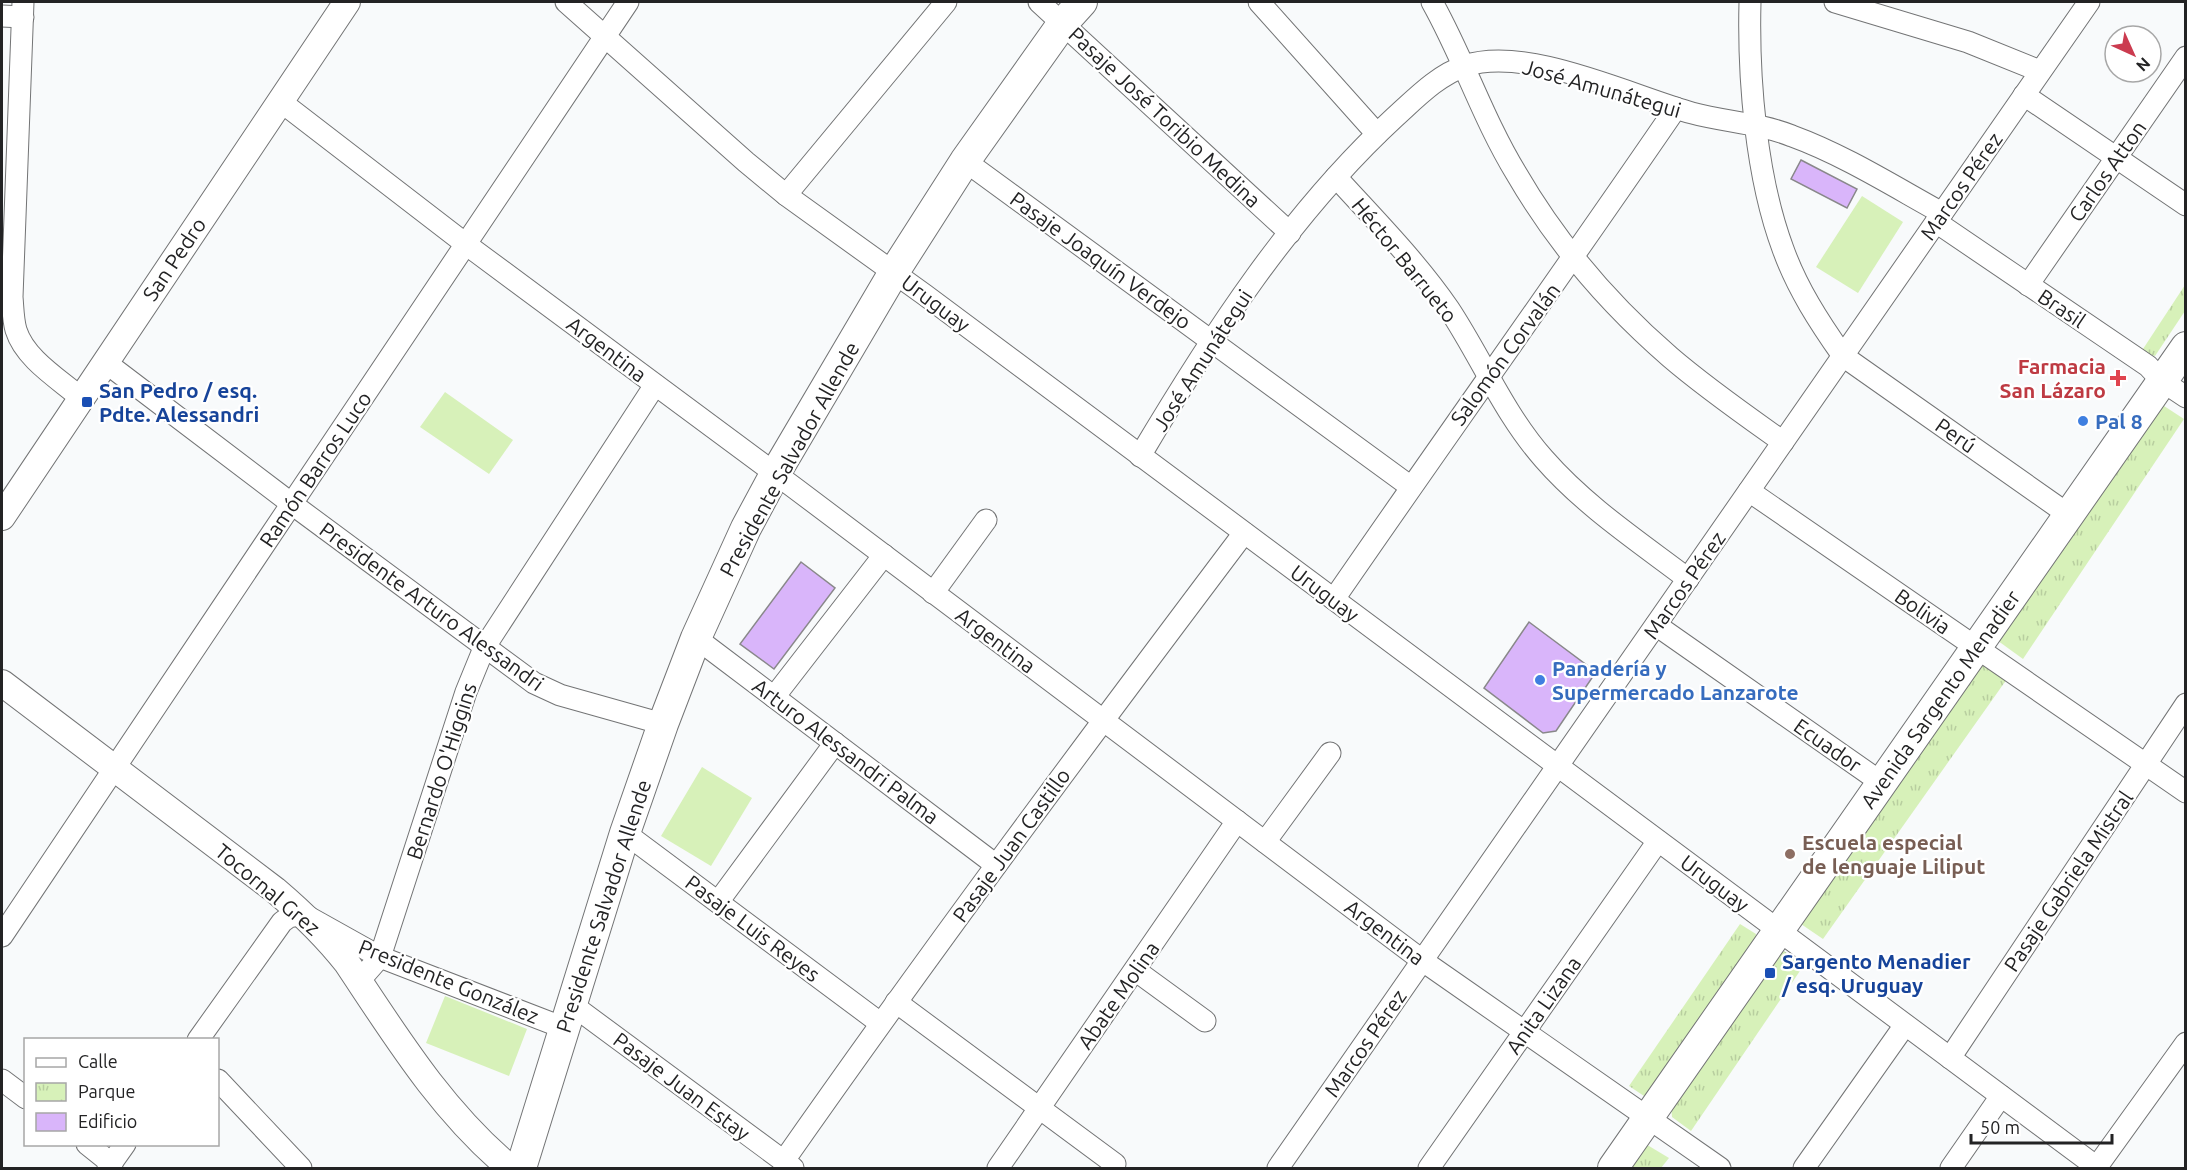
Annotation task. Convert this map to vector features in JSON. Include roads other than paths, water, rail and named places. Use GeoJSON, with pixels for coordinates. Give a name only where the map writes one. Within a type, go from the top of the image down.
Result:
{"type":"FeatureCollection","features":[{"type":"Feature","properties":{"kind":"main road","name":"Presidente Salvador Allende"},"geometry":{"type":"LineString","coordinates":[[521,1168],[625,833],[663,724],[696,638],[742,537],[775,474],[894,272],[964,161],[1063,23],[1082,2]]}},
{"type":"Feature","properties":{"kind":"main road","name":"Avenida Sargento Menadier"},"geometry":{"type":"LineString","coordinates":[[1613,1168],[2069,515],[2174,389],[2186,347]]}},
{"type":"Feature","properties":{"kind":"street","name":"San Pedro"},"geometry":{"type":"LineString","coordinates":[[2,517],[346,2]]}},
{"type":"Feature","properties":{"kind":"street","name":"Uruguay"},"geometry":{"type":"LineString","coordinates":[[566,2],[707,129],[786,195],[894,272],[2097,1168]]}},
{"type":"Feature","properties":{"kind":"street","name":"Ramón Barros Luco"},"geometry":{"type":"LineString","coordinates":[[2,936],[628,2]]}},
{"type":"Feature","properties":{"kind":"street"},"geometry":{"type":"LineString","coordinates":[[786,195],[946,2]]}},
{"type":"Feature","properties":{"kind":"street","name":"Pasaje José Toribio Medina"},"geometry":{"type":"LineString","coordinates":[[1039,2],[1290,233]]}},
{"type":"Feature","properties":{"kind":"street"},"geometry":{"type":"LineString","coordinates":[[1259,2],[1377,134]]}},
{"type":"Feature","properties":{"kind":"street"},"geometry":{"type":"LineString","coordinates":[[1432,2],[1516,174],[1575,256],[1616,305],[1665,352],[1716,395],[1783,442]]}},
{"type":"Feature","properties":{"kind":"street"},"geometry":{"type":"LineString","coordinates":[[1750,2],[1756,125],[1768,200],[1784,251],[1805,297],[1842,356]]}},
{"type":"Feature","properties":{"kind":"street"},"geometry":{"type":"LineString","coordinates":[[1835,2],[1968,42],[2040,71]]}},
{"type":"Feature","properties":{"kind":"street","name":"Marcos Pérez"},"geometry":{"type":"LineString","coordinates":[[1278,1168],[2089,2]]}},
{"type":"Feature","properties":{"kind":"street"},"geometry":{"type":"LineString","coordinates":[[2,16],[23,9],[12,297],[14,320],[19,339],[30,354],[81,398]]}},
{"type":"Feature","properties":{"kind":"street","name":"Carlos Atton"},"geometry":{"type":"LineString","coordinates":[[2028,285],[2186,57]]}},
{"type":"Feature","properties":{"kind":"street","name":"José Amunátegui"},"geometry":{"type":"LineString","coordinates":[[1140,456],[1211,341],[1290,233],[1336,177],[1377,134],[1443,76],[1464,66],[1492,61],[1528,64],[1568,74],[1676,108],[1714,118],[1756,125],[1789,135],[1825,150],[1939,217]]}},
{"type":"Feature","properties":{"kind":"street"},"geometry":{"type":"LineString","coordinates":[[2024,94],[2186,205]]}},
{"type":"Feature","properties":{"kind":"street","name":"Argentina"},"geometry":{"type":"LineString","coordinates":[[280,101],[466,245],[884,555],[1423,961],[1720,1168]]}},
{"type":"Feature","properties":{"kind":"street","name":"Salomón Corvalán"},"geometry":{"type":"LineString","coordinates":[[1334,599],[1676,108]]}},
{"type":"Feature","properties":{"kind":"street","name":"Pasaje Joaquín Verdejo"},"geometry":{"type":"LineString","coordinates":[[964,161],[1411,487]]}},
{"type":"Feature","properties":{"kind":"street","name":"Héctor Barrueto"},"geometry":{"type":"LineString","coordinates":[[1336,177],[1430,283],[1464,334],[1518,426],[1561,477],[1601,513],[1688,579]]}},
{"type":"Feature","properties":{"kind":"street","name":"Brasil"},"geometry":{"type":"LineString","coordinates":[[1939,217],[2028,285],[2148,366],[2174,389]]}},
{"type":"Feature","properties":{"kind":"street","name":"Perú"},"geometry":{"type":"LineString","coordinates":[[1842,356],[2069,515]]}},
{"type":"Feature","properties":{"kind":"street","name":"Presidente Arturo Alessandri"},"geometry":{"type":"LineString","coordinates":[[105,362],[484,648],[534,683],[550,692],[663,724]]}},
{"type":"Feature","properties":{"kind":"street","name":"Bernardo O'Higgins"},"geometry":{"type":"LineString","coordinates":[[359,981],[380,957],[466,692],[484,648],[655,386]]}},
{"type":"Feature","properties":{"kind":"street","name":"Bolivia"},"geometry":{"type":"LineString","coordinates":[[1749,491],[2186,792]]}},
{"type":"Feature","properties":{"kind":"street"},"geometry":{"type":"LineString","coordinates":[[933,592],[986,520]]}},
{"type":"Feature","properties":{"kind":"street","name":"Pasaje Juan Castillo"},"geometry":{"type":"LineString","coordinates":[[788,1165],[880,1023],[1244,533]]}},
{"type":"Feature","properties":{"kind":"street"},"geometry":{"type":"LineString","coordinates":[[774,697],[884,555]]}},
{"type":"Feature","properties":{"kind":"street","name":"Ecuador"},"geometry":{"type":"LineString","coordinates":[[1656,625],[1882,783]]}},
{"type":"Feature","properties":{"kind":"street","name":"Arturo Alessandri Palma"},"geometry":{"type":"LineString","coordinates":[[696,638],[996,865]]}},
{"type":"Feature","properties":{"kind":"street","name":"Tocornal Grez"},"geometry":{"type":"LineString","coordinates":[[2,683],[275,890],[303,914],[334,946],[444,1103],[466,1128],[510,1168]]}},
{"type":"Feature","properties":{"kind":"street","name":"Pasaje Gabriela Mistral"},"geometry":{"type":"LineString","coordinates":[[1950,1058],[2186,704]]}},
{"type":"Feature","properties":{"kind":"street"},"geometry":{"type":"LineString","coordinates":[[718,902],[835,743]]}},
{"type":"Feature","properties":{"kind":"street"},"geometry":{"type":"LineString","coordinates":[[1265,842],[1330,753]]}},
{"type":"Feature","properties":{"kind":"street","name":"Abate Molina"},"geometry":{"type":"LineString","coordinates":[[998,1168],[1238,821]]}},
{"type":"Feature","properties":{"kind":"street","name":"Pasaje Luis Reyes"},"geometry":{"type":"LineString","coordinates":[[625,833],[880,1023]]}},
{"type":"Feature","properties":{"kind":"street","name":"Anita Lizana"},"geometry":{"type":"LineString","coordinates":[[1429,1168],[1658,841]]}},
{"type":"Feature","properties":{"kind":"street"},"geometry":{"type":"LineString","coordinates":[[199,1038],[282,922],[289,917],[303,914]]}},
{"type":"Feature","properties":{"kind":"street","name":"Presidente González"},"geometry":{"type":"LineString","coordinates":[[303,914],[380,957],[568,1016]]}},
{"type":"Feature","properties":{"kind":"street"},"geometry":{"type":"LineString","coordinates":[[1135,970],[1205,1021]]}},
{"type":"Feature","properties":{"kind":"street"},"geometry":{"type":"LineString","coordinates":[[896,1002],[1115,1164]]}},
{"type":"Feature","properties":{"kind":"street","name":"Pasaje Juan Estay"},"geometry":{"type":"LineString","coordinates":[[568,1016],[788,1165]]}},
{"type":"Feature","properties":{"kind":"street"},"geometry":{"type":"LineString","coordinates":[[1804,1168],[1905,1025]]}},
{"type":"Feature","properties":{"kind":"street"},"geometry":{"type":"LineString","coordinates":[[2097,1168],[2186,1043]]}},
{"type":"Feature","properties":{"kind":"street"},"geometry":{"type":"LineString","coordinates":[[2,1080],[24,1096]]}},
{"type":"Feature","properties":{"kind":"street"},"geometry":{"type":"LineString","coordinates":[[219,1081],[301,1168]]}},
{"type":"Feature","properties":{"kind":"street"},"geometry":{"type":"LineString","coordinates":[[1950,1168],[2001,1096]]}},
{"type":"Feature","properties":{"kind":"street"},"geometry":{"type":"LineString","coordinates":[[89,1146],[110,1166],[124,1146]]}},
{"type":"Feature","properties":{"kind":"place","name":"Farmacia San Lázaro"},"geometry":{"type":"Point","coordinates":[2118,378]}},
{"type":"Feature","properties":{"kind":"place","name":"San Pedro / esq. Pdte. Alessandri"},"geometry":{"type":"Point","coordinates":[87,402]}},
{"type":"Feature","properties":{"kind":"place","name":"Pal 8"},"geometry":{"type":"Point","coordinates":[2083,421]}},
{"type":"Feature","properties":{"kind":"place","name":"Panadería y Supermercado Lanzarote"},"geometry":{"type":"Point","coordinates":[1540,680]}},
{"type":"Feature","properties":{"kind":"place","name":"Escuela especial de lenguaje Liliput"},"geometry":{"type":"Point","coordinates":[1790,854]}},
{"type":"Feature","properties":{"kind":"place","name":"Sargento Menadier / esq. Uruguay"},"geometry":{"type":"Point","coordinates":[1770,973]}}]}
